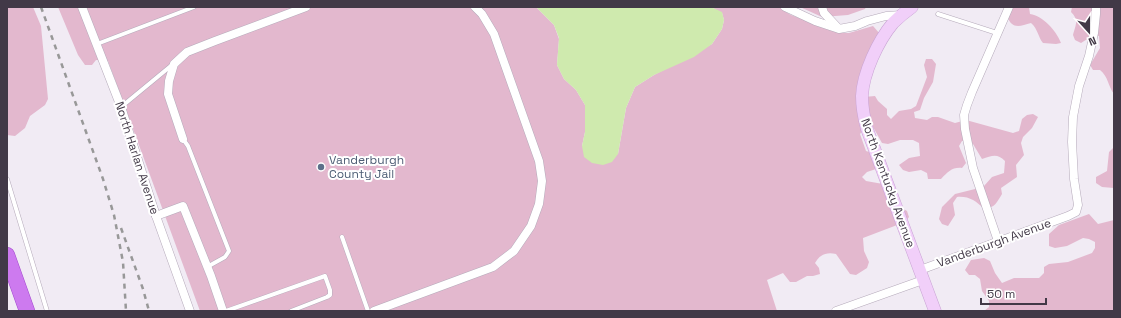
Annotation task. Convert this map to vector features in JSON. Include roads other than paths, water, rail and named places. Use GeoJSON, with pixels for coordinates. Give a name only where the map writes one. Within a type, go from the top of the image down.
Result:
{"type":"FeatureCollection","features":[{"type":"Feature","properties":{"kind":"highway"},"geometry":{"type":"LineString","coordinates":[[7,255],[27,311]]}},
{"type":"Feature","properties":{"kind":"street","name":"North Harlan Avenue"},"geometry":{"type":"LineString","coordinates":[[82,7],[121,107],[156,216],[190,311]]}},
{"type":"Feature","properties":{"kind":"street"},"geometry":{"type":"LineString","coordinates":[[183,139],[168,94],[169,81],[174,64],[187,52],[306,7]]}},
{"type":"Feature","properties":{"kind":"street"},"geometry":{"type":"LineString","coordinates":[[374,311],[493,267],[514,251],[531,226],[539,204],[542,180],[539,161],[494,34],[482,14],[475,7]]}},
{"type":"Feature","properties":{"kind":"street"},"geometry":{"type":"LineString","coordinates":[[785,7],[815,21],[839,29],[907,11]]}},
{"type":"Feature","properties":{"kind":"street"},"geometry":{"type":"LineString","coordinates":[[822,7],[824,13],[839,29]]}},
{"type":"Feature","properties":{"kind":"street"},"geometry":{"type":"LineString","coordinates":[[998,241],[970,156],[964,115],[972,92],[1009,7]]}},
{"type":"Feature","properties":{"kind":"street","name":"Vanderburgh Avenue"},"geometry":{"type":"LineString","coordinates":[[836,311],[998,241],[1076,212],[1078,208],[1074,179],[1072,142],[1073,117],[1079,86],[1089,56],[1094,33],[1096,7]]}},
{"type":"Feature","properties":{"kind":"street","name":"North Kentucky Avenue"},"geometry":{"type":"LineString","coordinates":[[907,11],[893,24],[879,45],[869,67],[863,86],[862,103],[867,129],[935,311]]}},
{"type":"Feature","properties":{"kind":"street"},"geometry":{"type":"LineString","coordinates":[[156,216],[182,206],[224,311]]}},
{"type":"Feature","properties":{"kind":"lane"},"geometry":{"type":"LineString","coordinates":[[96,44],[183,9],[194,7]]}},
{"type":"Feature","properties":{"kind":"lane"},"geometry":{"type":"LineString","coordinates":[[938,14],[997,33]]}},
{"type":"Feature","properties":{"kind":"lane"},"geometry":{"type":"LineString","coordinates":[[121,107],[174,64]]}},
{"type":"Feature","properties":{"kind":"lane"},"geometry":{"type":"LineString","coordinates":[[183,139],[188,146],[229,251],[225,256],[207,267]]}},
{"type":"Feature","properties":{"kind":"lane"},"geometry":{"type":"LineString","coordinates":[[7,179],[47,311]]}},
{"type":"Feature","properties":{"kind":"lane"},"geometry":{"type":"LineString","coordinates":[[342,238],[368,311]]}},
{"type":"Feature","properties":{"kind":"lane"},"geometry":{"type":"LineString","coordinates":[[224,311],[325,276],[330,290],[330,295],[291,311]]}},
{"type":"Feature","properties":{"kind":"railway"},"geometry":{"type":"LineString","coordinates":[[41,7],[103,179],[114,215],[123,262],[126,311]]}},
{"type":"Feature","properties":{"kind":"railway"},"geometry":{"type":"LineString","coordinates":[[121,228],[143,289],[149,311]]}},
{"type":"Feature","properties":{"kind":"place","name":"Vanderburgh County Jail"},"geometry":{"type":"Point","coordinates":[321,167]}}]}
